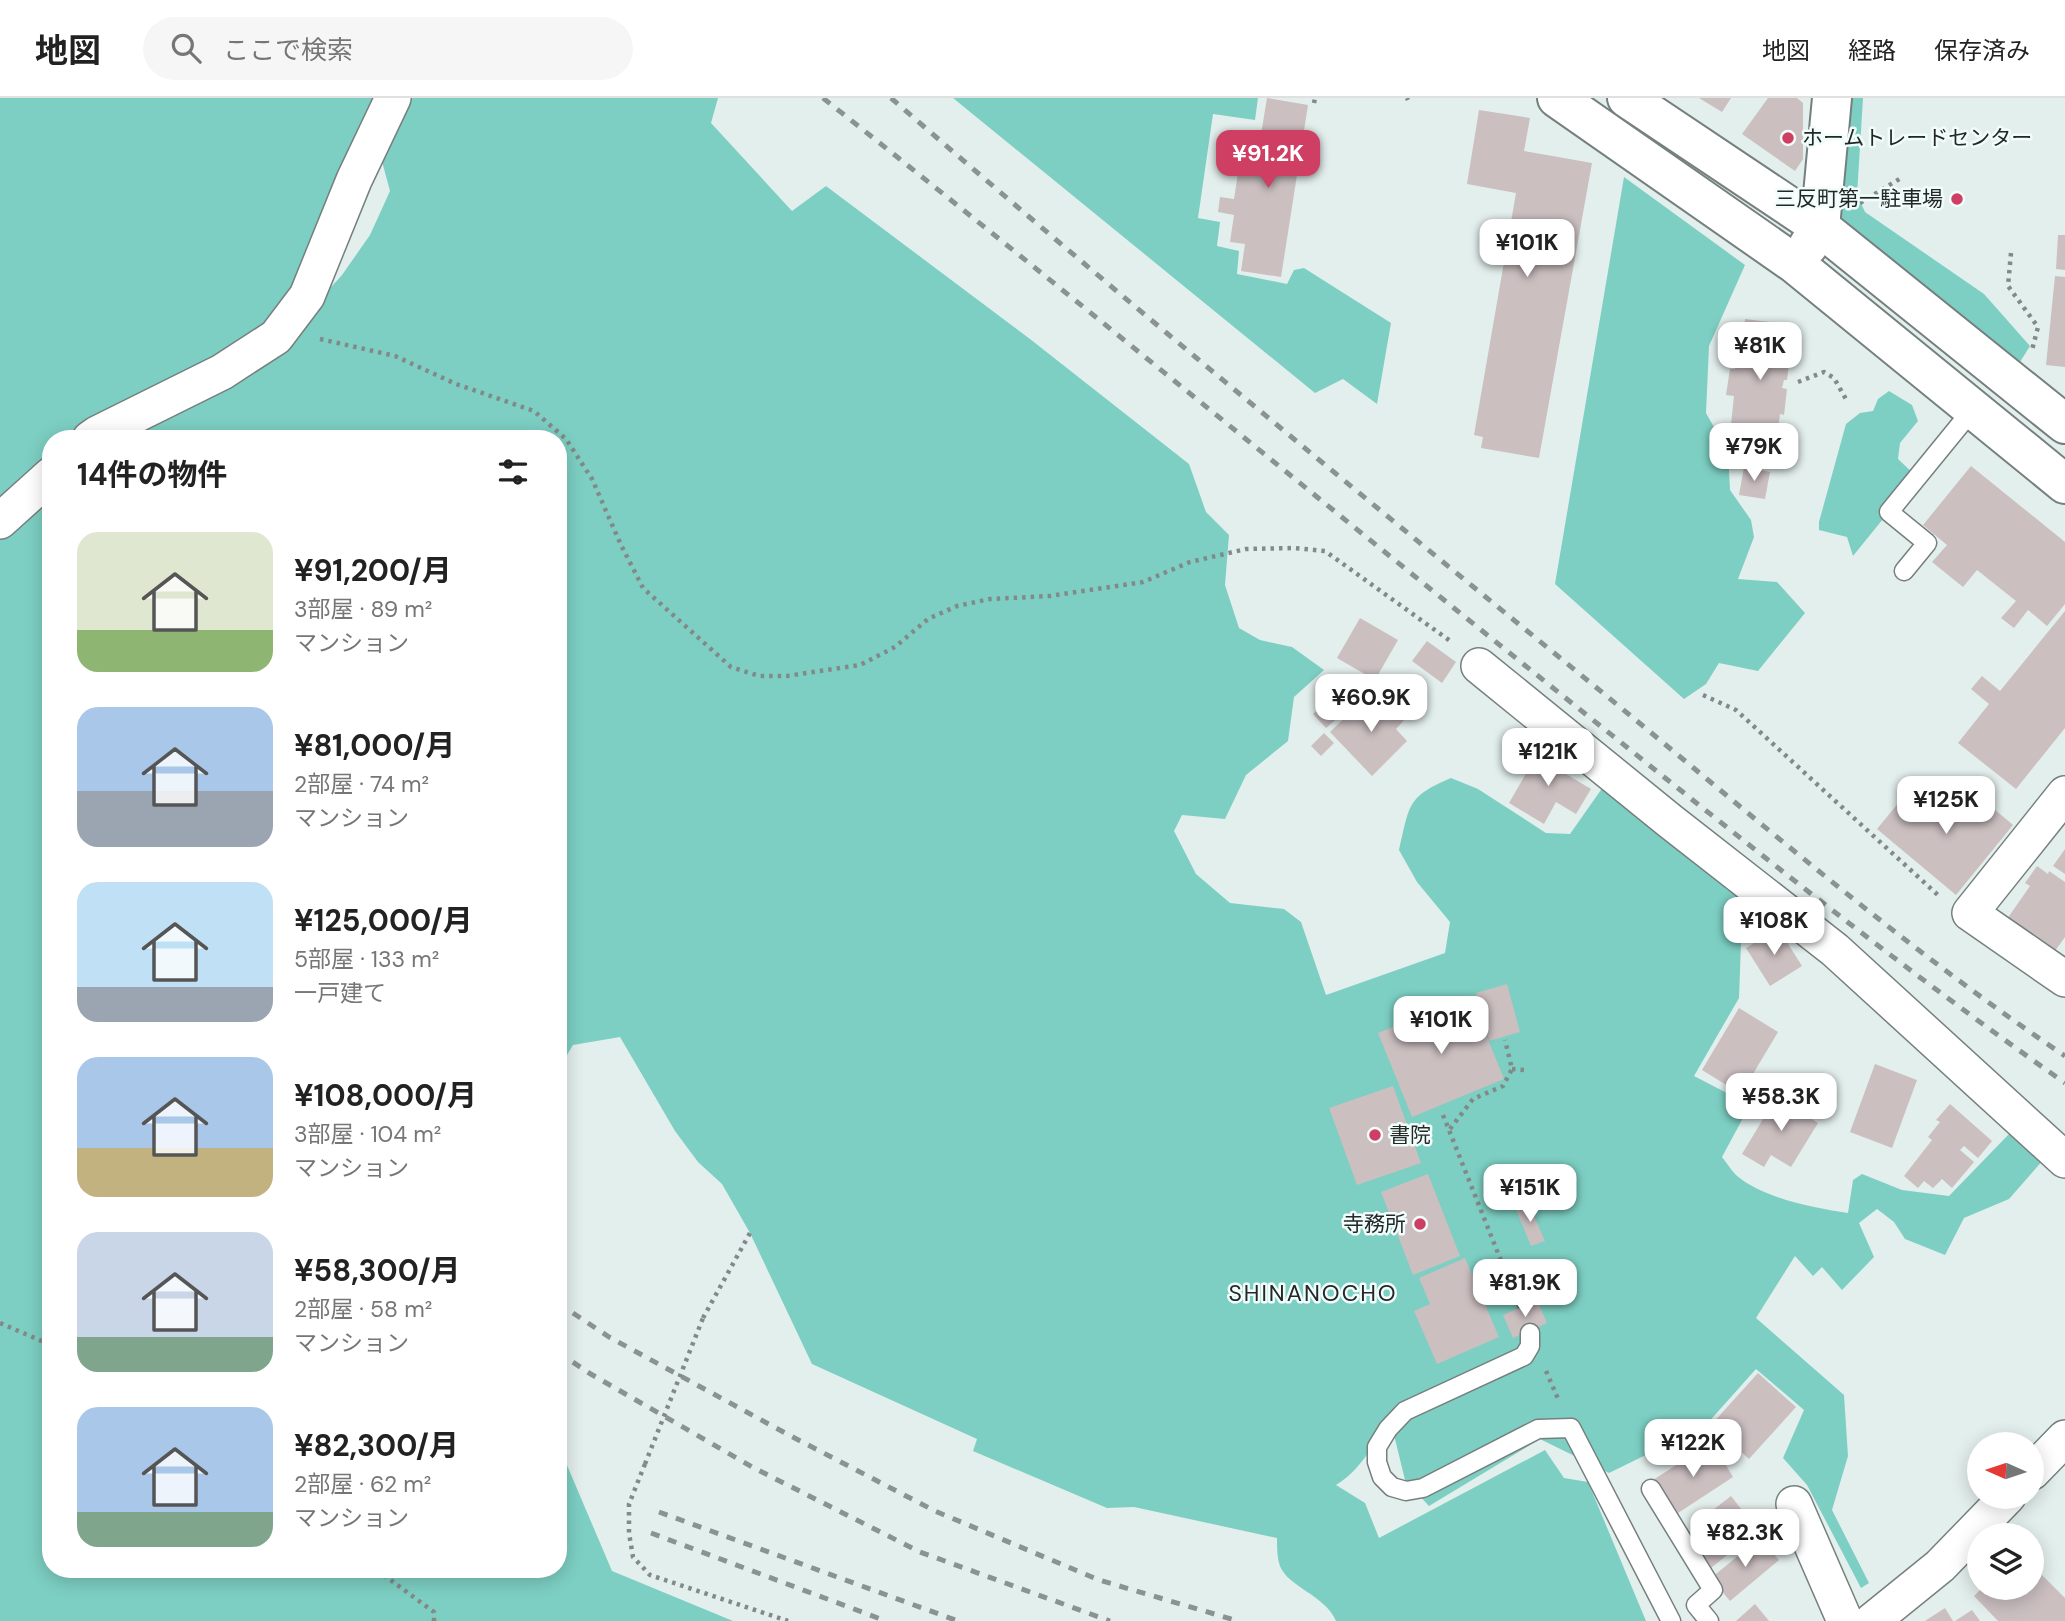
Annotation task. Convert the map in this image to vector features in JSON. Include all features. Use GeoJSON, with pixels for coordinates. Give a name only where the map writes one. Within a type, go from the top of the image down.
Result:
{"type":"FeatureCollection","features":[{"type":"Feature","properties":{"kind":"street"},"geometry":{"type":"LineString","coordinates":[[105,430],[222,372],[276,337],[307,296],[354,180],[393,98]]}},
{"type":"Feature","properties":{"kind":"street"},"geometry":{"type":"LineString","coordinates":[[1557,98],[1795,264],[2065,484]]}},
{"type":"Feature","properties":{"kind":"street"},"geometry":{"type":"LineString","coordinates":[[1627,98],[1820,228],[2065,424]]}},
{"type":"Feature","properties":{"kind":"street"},"geometry":{"type":"LineString","coordinates":[[1795,264],[1820,228],[1832,98]]}},
{"type":"Feature","properties":{"kind":"street"},"geometry":{"type":"LineString","coordinates":[[0,521],[42,483]]}},
{"type":"Feature","properties":{"kind":"street"},"geometry":{"type":"LineString","coordinates":[[1479,666],[1835,950],[2065,1160]]}},
{"type":"Feature","properties":{"kind":"street"},"geometry":{"type":"LineString","coordinates":[[2065,794],[1970,913],[2065,979]]}},
{"type":"Feature","properties":{"kind":"street"},"geometry":{"type":"LineString","coordinates":[[2044,1460],[2065,1438]]}},
{"type":"Feature","properties":{"kind":"street"},"geometry":{"type":"LineString","coordinates":[[1794,1504],[1845,1621]]}},
{"type":"Feature","properties":{"kind":"street"},"geometry":{"type":"LineString","coordinates":[[1872,1621],[1940,1566],[1995,1509]]}},
{"type":"Feature","properties":{"kind":"lane"},"geometry":{"type":"LineString","coordinates":[[1904,571],[1927,543],[1889,512],[1973,409]]}},
{"type":"Feature","properties":{"kind":"lane"},"geometry":{"type":"LineString","coordinates":[[1530,1333],[1530,1346],[1524,1356],[1405,1411],[1388,1429],[1377,1447],[1377,1462],[1382,1477],[1392,1487],[1406,1491],[1423,1488],[1538,1429],[1571,1428],[1671,1621]]}},
{"type":"Feature","properties":{"kind":"lane"},"geometry":{"type":"LineString","coordinates":[[1651,1489],[1713,1590],[1696,1605],[1709,1621]]}},
{"type":"Feature","properties":{"kind":"path"},"geometry":{"type":"LineString","coordinates":[[1861,203],[1901,178]]}},
{"type":"Feature","properties":{"kind":"path"},"geometry":{"type":"LineString","coordinates":[[2011,253],[2008,286],[2038,327],[2035,346]]}},
{"type":"Feature","properties":{"kind":"path"},"geometry":{"type":"LineString","coordinates":[[288,323],[323,340],[395,356],[456,384],[534,411],[556,430]]}},
{"type":"Feature","properties":{"kind":"path"},"geometry":{"type":"LineString","coordinates":[[1798,382],[1824,372],[1834,378],[1847,401]]}},
{"type":"Feature","properties":{"kind":"path"},"geometry":{"type":"LineString","coordinates":[[567,441],[592,479],[643,588],[731,667],[759,676],[787,676],[860,665],[895,647],[928,619],[957,606],[990,599],[1050,596],[1143,582],[1190,562],[1246,549],[1294,548],[1325,551],[1474,659],[1479,666]]}},
{"type":"Feature","properties":{"kind":"path"},"geometry":{"type":"LineString","coordinates":[[1703,695],[1736,710],[1951,906],[1970,913]]}},
{"type":"Feature","properties":{"kind":"path"},"geometry":{"type":"LineString","coordinates":[[1450,1130],[1473,1099],[1503,1086],[1512,1069],[1505,1040]]}},
{"type":"Feature","properties":{"kind":"path"},"geometry":{"type":"LineString","coordinates":[[1512,1069],[1525,1070]]}},
{"type":"Feature","properties":{"kind":"path"},"geometry":{"type":"LineString","coordinates":[[1443,1115],[1506,1275]]}},
{"type":"Feature","properties":{"kind":"path"},"geometry":{"type":"LineString","coordinates":[[750,1233],[703,1318],[629,1504],[629,1534],[633,1557],[650,1575],[788,1621]]}},
{"type":"Feature","properties":{"kind":"path"},"geometry":{"type":"LineString","coordinates":[[0,1323],[42,1341]]}},
{"type":"Feature","properties":{"kind":"path"},"geometry":{"type":"LineString","coordinates":[[388,1578],[427,1605],[434,1612],[434,1621]]}},
{"type":"Feature","properties":{"kind":"green space"},"geometry":{"type":"Polygon","coordinates":[[[0,98],[378,98],[283,318],[97,430],[42,430],[42,474],[0,509],[0,98]]]}},
{"type":"Feature","properties":{"kind":"green space"},"geometry":{"type":"Polygon","coordinates":[[[411,98],[718,98],[711,123],[792,211],[826,186],[1030,339],[1189,464],[1206,512],[1229,535],[1225,585],[1239,628],[1260,640],[1292,647],[1324,670],[1294,697],[1288,741],[1246,775],[1225,819],[1182,815],[1174,831],[1196,874],[1230,903],[1284,909],[1301,922],[1326,995],[1445,953],[1450,922],[1417,882],[1399,850],[1408,812],[1425,791],[1451,778],[1478,789],[1546,833],[1570,834],[1603,787],[1746,903],[1751,927],[1741,943],[1739,998],[1694,1076],[1750,1105],[1722,1157],[1736,1175],[1774,1196],[1848,1213],[1853,1180],[1862,1174],[1902,1190],[1949,1196],[2011,1132],[2044,1159],[2009,1199],[1964,1218],[1945,1255],[1905,1239],[1894,1222],[1877,1209],[1859,1223],[1874,1257],[1842,1290],[1822,1267],[1813,1276],[1795,1256],[1756,1318],[1844,1395],[1848,1456],[1832,1510],[1869,1583],[1861,1588],[1807,1485],[1783,1458],[1804,1410],[1756,1369],[1705,1426],[1609,1473],[1540,1439],[1429,1506],[1405,1480],[1394,1435],[1398,1403],[1364,1459],[1336,1485],[1365,1503],[1379,1538],[1545,1450],[1564,1478],[1588,1482],[1646,1621],[1336,1621],[1324,1604],[1284,1573],[1278,1559],[1277,1538],[1134,1507],[1107,1508],[973,1451],[977,1439],[812,1364],[750,1233],[722,1184],[698,1162],[675,1131],[620,1037],[573,1045],[567,1055],[567,430],[124,430],[281,342],[342,275],[370,235],[390,191],[380,154],[411,98]]]}},
{"type":"Feature","properties":{"kind":"green space"},"geometry":{"type":"Polygon","coordinates":[[[953,98],[1258,98],[1255,120],[1213,114],[1198,218],[1220,222],[1217,246],[1239,251],[1237,274],[1287,284],[1294,270],[1304,268],[1391,323],[1377,404],[1343,379],[1315,393],[953,98]]]}},
{"type":"Feature","properties":{"kind":"green space"},"geometry":{"type":"Polygon","coordinates":[[[1846,98],[1863,98],[1857,195],[1865,212],[1984,294],[2030,346],[2020,362],[1842,222],[1837,208],[1846,98]]]}},
{"type":"Feature","properties":{"kind":"green space"},"geometry":{"type":"Polygon","coordinates":[[[1624,177],[1745,265],[1709,346],[1706,413],[1728,452],[1730,490],[1751,520],[1754,537],[1738,579],[1777,582],[1805,613],[1758,671],[1719,663],[1706,684],[1684,699],[1555,584],[1624,177]]]}},
{"type":"Feature","properties":{"kind":"green space"},"geometry":{"type":"Polygon","coordinates":[[[1889,391],[1912,405],[1918,421],[1900,443],[1898,459],[1917,477],[1853,556],[1847,537],[1819,530],[1819,522],[1846,424],[1860,413],[1873,411],[1878,399],[1889,391]]]}},
{"type":"Feature","properties":{"kind":"green space"},"geometry":{"type":"Polygon","coordinates":[[[42,493],[42,1578],[567,1578],[567,1465],[612,1571],[733,1621],[0,1621],[0,529],[42,493]]]}},
{"type":"Feature","properties":{"kind":"building"},"geometry":{"type":"Polygon","coordinates":[[[1267,98],[1308,105],[1281,277],[1241,271],[1245,244],[1230,242],[1234,215],[1218,212],[1220,197],[1234,199],[1239,166],[1247,168],[1248,158],[1257,159],[1267,98]]]}},
{"type":"Feature","properties":{"kind":"building"},"geometry":{"type":"Polygon","coordinates":[[[1699,98],[1731,98],[1722,112],[1699,98]]]}},
{"type":"Feature","properties":{"kind":"building"},"geometry":{"type":"Polygon","coordinates":[[[1768,98],[1797,98],[1803,103],[1803,159],[1795,171],[1742,134],[1768,98]]]}},
{"type":"Feature","properties":{"kind":"building"},"geometry":{"type":"Polygon","coordinates":[[[1479,110],[1530,118],[1524,151],[1592,163],[1539,458],[1481,448],[1483,437],[1474,435],[1516,193],[1467,184],[1479,110]]]}},
{"type":"Feature","properties":{"kind":"building"},"geometry":{"type":"Polygon","coordinates":[[[2058,235],[2065,235],[2065,270],[2056,269],[2058,235]]]}},
{"type":"Feature","properties":{"kind":"building"},"geometry":{"type":"Polygon","coordinates":[[[2055,276],[2065,277],[2065,367],[2046,365],[2055,276]]]}},
{"type":"Feature","properties":{"kind":"building"},"geometry":{"type":"Polygon","coordinates":[[[1745,319],[1794,325],[1787,380],[1784,380],[1782,388],[1787,389],[1784,415],[1780,414],[1778,430],[1775,430],[1774,440],[1769,439],[1768,445],[1726,440],[1734,396],[1726,395],[1730,369],[1735,369],[1737,350],[1742,350],[1745,319]]]}},
{"type":"Feature","properties":{"kind":"building"},"geometry":{"type":"Polygon","coordinates":[[[1971,466],[2065,542],[2065,604],[2047,626],[2028,610],[2014,628],[2001,618],[2016,601],[1977,570],[1963,587],[1932,562],[1947,545],[1923,525],[1971,466]]]}},
{"type":"Feature","properties":{"kind":"building"},"geometry":{"type":"Polygon","coordinates":[[[1744,467],[1770,472],[1765,499],[1739,495],[1744,467]]]}},
{"type":"Feature","properties":{"kind":"building"},"geometry":{"type":"Polygon","coordinates":[[[2065,611],[2065,728],[2016,789],[1958,743],[1989,704],[1971,689],[1982,676],[2000,691],[2065,611]]]}},
{"type":"Feature","properties":{"kind":"building"},"geometry":{"type":"Polygon","coordinates":[[[1360,618],[1398,640],[1375,680],[1337,658],[1360,618]]]}},
{"type":"Feature","properties":{"kind":"building"},"geometry":{"type":"Polygon","coordinates":[[[1427,641],[1456,662],[1442,683],[1412,661],[1427,641]]]}},
{"type":"Feature","properties":{"kind":"building"},"geometry":{"type":"Polygon","coordinates":[[[1350,681],[1363,696],[1326,728],[1313,714],[1350,681]]]}},
{"type":"Feature","properties":{"kind":"building"},"geometry":{"type":"Polygon","coordinates":[[[1365,698],[1377,710],[1387,700],[1405,719],[1396,729],[1407,741],[1372,776],[1330,732],[1365,698]]]}},
{"type":"Feature","properties":{"kind":"building"},"geometry":{"type":"Polygon","coordinates":[[[1324,733],[1334,743],[1321,756],[1311,746],[1324,733]]]}},
{"type":"Feature","properties":{"kind":"building"},"geometry":{"type":"Polygon","coordinates":[[[1543,744],[1563,756],[1556,768],[1591,789],[1576,814],[1556,802],[1544,824],[1509,803],[1543,744]]]}},
{"type":"Feature","properties":{"kind":"building"},"geometry":{"type":"Polygon","coordinates":[[[1909,790],[1930,808],[1933,803],[1937,806],[1946,796],[1962,809],[1970,798],[1977,804],[1981,798],[2013,825],[1956,895],[1877,829],[1909,790]]]}},
{"type":"Feature","properties":{"kind":"building"},"geometry":{"type":"Polygon","coordinates":[[[2065,849],[2065,874],[2053,866],[2065,849]]]}},
{"type":"Feature","properties":{"kind":"building"},"geometry":{"type":"Polygon","coordinates":[[[2037,866],[2065,882],[2065,937],[2055,951],[2007,919],[2030,886],[2025,883],[2037,866]]]}},
{"type":"Feature","properties":{"kind":"building"},"geometry":{"type":"Polygon","coordinates":[[[1778,928],[1802,966],[1770,986],[1746,948],[1778,928]]]}},
{"type":"Feature","properties":{"kind":"building"},"geometry":{"type":"Polygon","coordinates":[[[1507,984],[1520,1032],[1489,1041],[1476,993],[1507,984]]]}},
{"type":"Feature","properties":{"kind":"building"},"geometry":{"type":"Polygon","coordinates":[[[1470,995],[1504,1079],[1412,1117],[1378,1033],[1470,995]]]}},
{"type":"Feature","properties":{"kind":"building"},"geometry":{"type":"Polygon","coordinates":[[[1739,1008],[1778,1032],[1741,1094],[1702,1070],[1739,1008]]]}},
{"type":"Feature","properties":{"kind":"building"},"geometry":{"type":"Polygon","coordinates":[[[1875,1064],[1917,1080],[1892,1148],[1850,1132],[1875,1064]]]}},
{"type":"Feature","properties":{"kind":"building","name":"書院"},"geometry":{"type":"Polygon","coordinates":[[[1393,1086],[1421,1163],[1357,1185],[1329,1108],[1393,1086]]]}},
{"type":"Feature","properties":{"kind":"building"},"geometry":{"type":"Polygon","coordinates":[[[1780,1091],[1796,1101],[1793,1107],[1818,1123],[1791,1167],[1771,1155],[1764,1167],[1742,1154],[1780,1091]]]}},
{"type":"Feature","properties":{"kind":"building"},"geometry":{"type":"Polygon","coordinates":[[[1950,1104],[1992,1141],[1978,1158],[1964,1146],[1960,1150],[1974,1162],[1952,1188],[1942,1179],[1933,1188],[1924,1181],[1918,1188],[1904,1176],[1932,1140],[1928,1137],[1940,1122],[1936,1120],[1950,1104]]]}},
{"type":"Feature","properties":{"kind":"building","name":"寺務所"},"geometry":{"type":"Polygon","coordinates":[[[1428,1174],[1460,1256],[1413,1275],[1381,1192],[1428,1174]]]}},
{"type":"Feature","properties":{"kind":"building"},"geometry":{"type":"Polygon","coordinates":[[[1528,1202],[1545,1241],[1531,1246],[1515,1207],[1528,1202]]]}},
{"type":"Feature","properties":{"kind":"building"},"geometry":{"type":"Polygon","coordinates":[[[1465,1258],[1499,1337],[1437,1364],[1414,1311],[1430,1304],[1419,1278],[1465,1258]]]}},
{"type":"Feature","properties":{"kind":"building"},"geometry":{"type":"Polygon","coordinates":[[[1537,1300],[1547,1323],[1513,1338],[1503,1315],[1537,1300]]]}},
{"type":"Feature","properties":{"kind":"building"},"geometry":{"type":"Polygon","coordinates":[[[1758,1373],[1796,1407],[1749,1459],[1711,1425],[1758,1373]]]}},
{"type":"Feature","properties":{"kind":"building"},"geometry":{"type":"Polygon","coordinates":[[[1712,1442],[1733,1477],[1675,1515],[1653,1480],[1712,1442]]]}},
{"type":"Feature","properties":{"kind":"building"},"geometry":{"type":"Polygon","coordinates":[[[1731,1496],[1758,1531],[1707,1571],[1687,1545],[1698,1536],[1691,1527],[1731,1496]]]}},
{"type":"Feature","properties":{"kind":"building"},"geometry":{"type":"Polygon","coordinates":[[[1760,1538],[1779,1560],[1730,1601],[1711,1578],[1760,1538]]]}},
{"type":"Feature","properties":{"kind":"building"},"geometry":{"type":"Polygon","coordinates":[[[2044,1577],[2065,1598],[2065,1621],[1998,1621],[1978,1600],[2044,1600],[2044,1577]]]}},
{"type":"Feature","properties":{"kind":"building"},"geometry":{"type":"Polygon","coordinates":[[[1755,1604],[1769,1621],[1736,1621],[1755,1604]]]}},
{"type":"Feature","properties":{"kind":"building"},"geometry":{"type":"Polygon","coordinates":[[[1945,1608],[1953,1621],[1925,1621],[1945,1608]]]}},
{"type":"Feature","properties":{"kind":"building"},"geometry":{"type":"Polygon","coordinates":[[[1972,1610],[1980,1621],[1955,1621],[1972,1610]]]}},
{"type":"Feature","properties":{"kind":"railway"},"geometry":{"type":"LineString","coordinates":[[823,98],[1771,862],[1946,997],[2065,1083]]}},
{"type":"Feature","properties":{"kind":"railway"},"geometry":{"type":"LineString","coordinates":[[891,98],[1239,394],[1824,876],[2003,1013],[2065,1056]]}},
{"type":"Feature","properties":{"kind":"railway"},"geometry":{"type":"LineString","coordinates":[[567,1309],[609,1337],[935,1511],[1099,1580],[1238,1621]]}},
{"type":"Feature","properties":{"kind":"railway"},"geometry":{"type":"LineString","coordinates":[[567,1358],[754,1468],[920,1552],[1110,1621]]}},
{"type":"Feature","properties":{"kind":"railway"},"geometry":{"type":"LineString","coordinates":[[659,1512],[958,1621]]}},
{"type":"Feature","properties":{"kind":"railway"},"geometry":{"type":"LineString","coordinates":[[651,1533],[886,1621]]}},
{"type":"Feature","properties":{"kind":"place","name":"ホームトレードセンター"},"geometry":{"type":"Point","coordinates":[1788,138]}},
{"type":"Feature","properties":{"kind":"place","name":"三反町第一駐車場"},"geometry":{"type":"Point","coordinates":[1957,199]}},
{"type":"Feature","properties":{"kind":"place","name":"書院"},"geometry":{"type":"Point","coordinates":[1375,1135]}},
{"type":"Feature","properties":{"kind":"place","name":"寺務所"},"geometry":{"type":"Point","coordinates":[1420,1224]}},
{"type":"Feature","properties":{"kind":"district","name":"SHINANOCHO"},"geometry":{"type":"Point","coordinates":[1313,1293]}}]}
